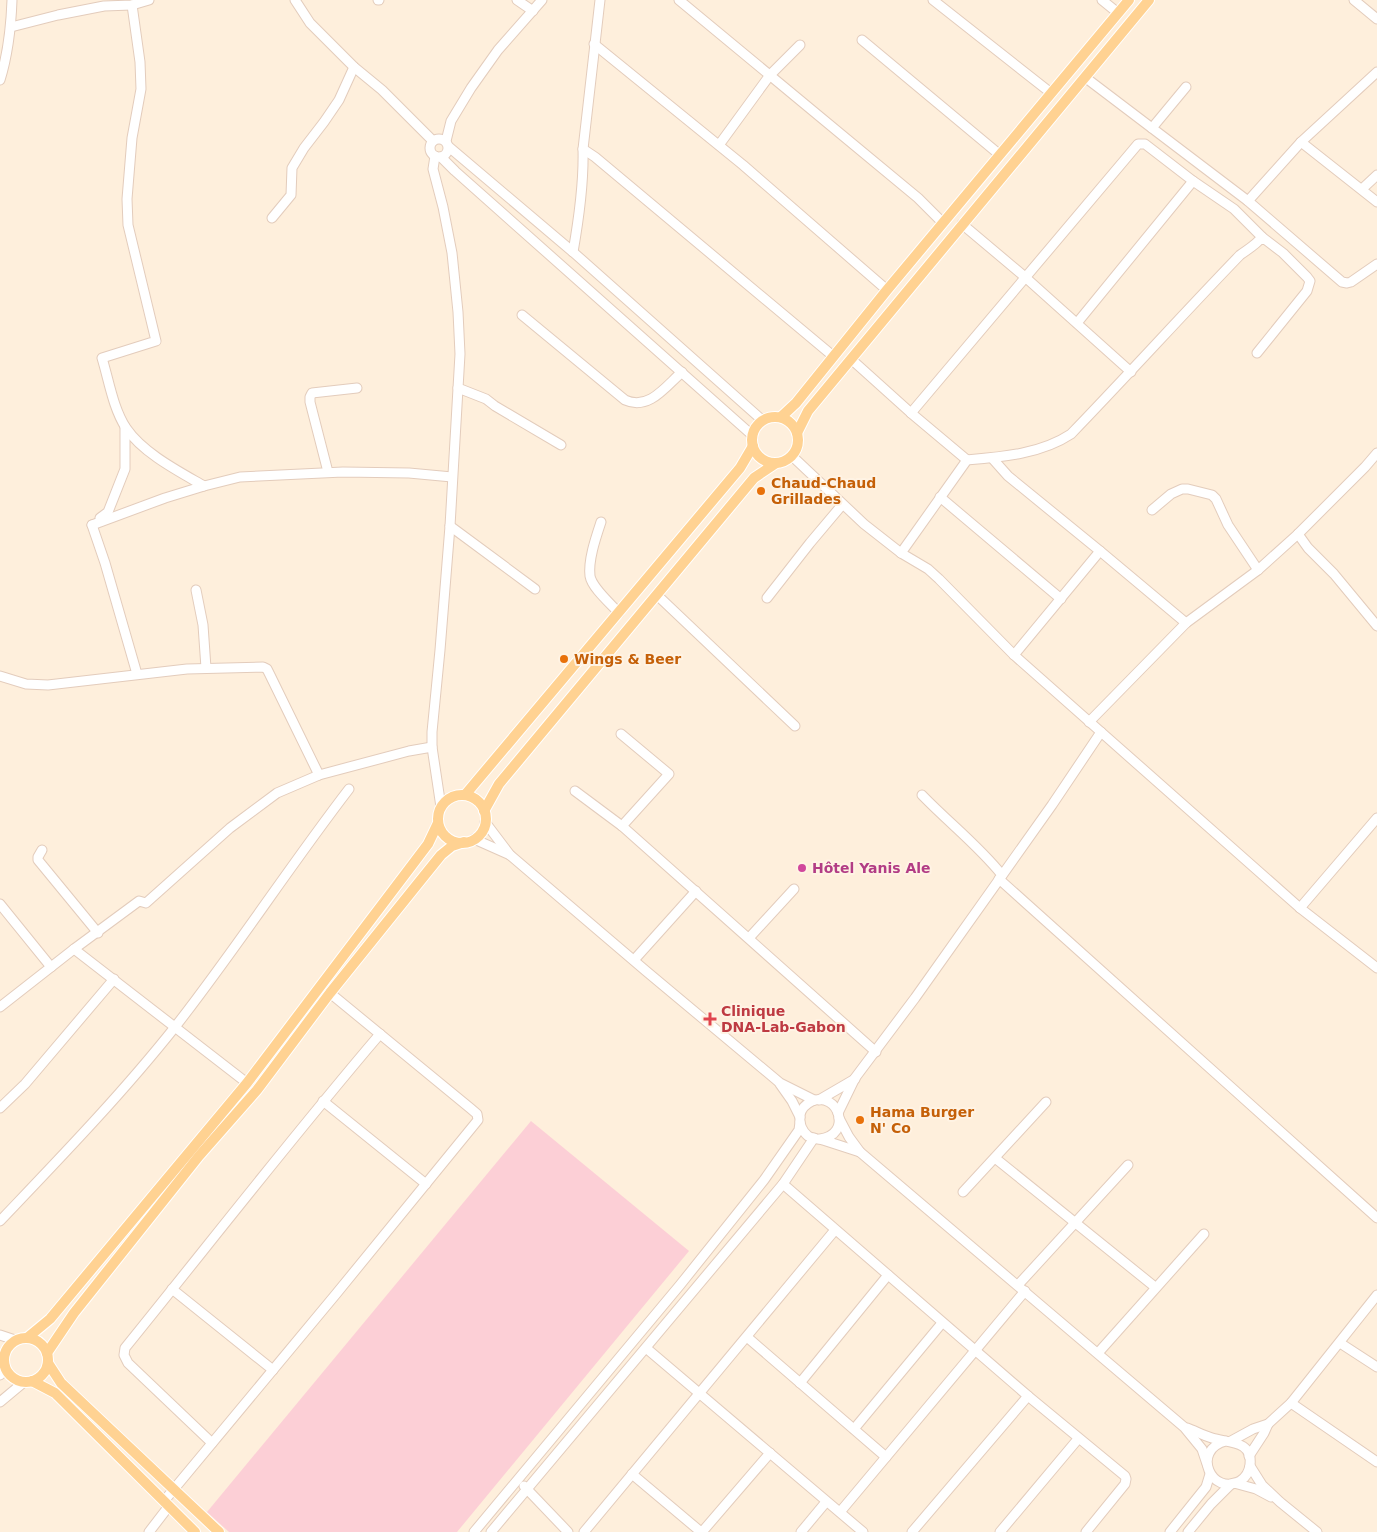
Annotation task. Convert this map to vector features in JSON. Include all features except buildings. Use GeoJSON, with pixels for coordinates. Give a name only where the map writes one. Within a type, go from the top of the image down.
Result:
{"type":"FeatureCollection","features":[{"type":"Feature","properties":{"kind":"main road"},"geometry":{"type":"LineString","coordinates":[[781,417],[796,403],[1129,0]]}},
{"type":"Feature","properties":{"kind":"main road"},"geometry":{"type":"LineString","coordinates":[[752,446],[761,458],[768,462],[785,461],[792,456],[798,445],[798,433],[808,411],[1149,0]]}},
{"type":"Feature","properties":{"kind":"main road"},"geometry":{"type":"LineString","coordinates":[[465,795],[740,468],[752,446],[752,435],[762,420],[773,416],[781,417],[791,423],[798,433]]}},
{"type":"Feature","properties":{"kind":"main road"},"geometry":{"type":"LineString","coordinates":[[484,811],[499,784],[754,478],[776,463]]}},
{"type":"Feature","properties":{"kind":"main road"},"geometry":{"type":"LineString","coordinates":[[27,1338],[50,1319],[248,1083],[428,844],[438,823],[441,807],[451,798],[465,795],[477,800],[484,811],[486,822],[482,832],[469,841],[452,846],[441,855],[330,993],[257,1090],[199,1156],[74,1313],[47,1358],[42,1374],[28,1382]]}},
{"type":"Feature","properties":{"kind":"main road"},"geometry":{"type":"LineString","coordinates":[[438,823],[442,831],[450,839],[469,841]]}},
{"type":"Feature","properties":{"kind":"main road"},"geometry":{"type":"LineString","coordinates":[[195,1532],[55,1392],[13,1378],[2,1366],[6,1349],[15,1340],[27,1338],[39,1342],[61,1383],[219,1532]]}},
{"type":"Feature","properties":{"kind":"street"},"geometry":{"type":"LineString","coordinates":[[0,80],[6,60],[11,27],[12,0]]}},
{"type":"Feature","properties":{"kind":"street"},"geometry":{"type":"LineString","coordinates":[[11,27],[58,14],[104,6],[132,5],[149,0]]}},
{"type":"Feature","properties":{"kind":"street"},"geometry":{"type":"LineString","coordinates":[[295,0],[310,23],[354,68],[382,90],[433,141]]}},
{"type":"Feature","properties":{"kind":"street"},"geometry":{"type":"LineString","coordinates":[[517,0],[532,11]]}},
{"type":"Feature","properties":{"kind":"street"},"geometry":{"type":"LineString","coordinates":[[441,807],[432,747],[432,732],[450,526],[460,354],[452,253],[433,169],[438,157],[447,154],[451,121],[467,95],[498,50],[542,0]]}},
{"type":"Feature","properties":{"kind":"street"},"geometry":{"type":"LineString","coordinates":[[573,252],[584,172],[583,149],[600,0]]}},
{"type":"Feature","properties":{"kind":"street"},"geometry":{"type":"LineString","coordinates":[[679,0],[918,198],[943,223]]}},
{"type":"Feature","properties":{"kind":"street"},"geometry":{"type":"LineString","coordinates":[[933,0],[1052,93]]}},
{"type":"Feature","properties":{"kind":"street"},"geometry":{"type":"LineString","coordinates":[[1102,0],[1118,13]]}},
{"type":"Feature","properties":{"kind":"street"},"geometry":{"type":"LineString","coordinates":[[1354,0],[1377,19]]}},
{"type":"Feature","properties":{"kind":"street"},"geometry":{"type":"LineString","coordinates":[[132,5],[140,62],[141,89],[132,138],[127,199],[128,225],[156,341],[102,358],[115,404],[126,427],[143,446],[204,486]]}},
{"type":"Feature","properties":{"kind":"street"},"geometry":{"type":"LineString","coordinates":[[862,40],[1000,155]]}},
{"type":"Feature","properties":{"kind":"street"},"geometry":{"type":"LineString","coordinates":[[594,44],[719,145],[888,290]]}},
{"type":"Feature","properties":{"kind":"street"},"geometry":{"type":"LineString","coordinates":[[719,145],[770,75],[800,45]]}},
{"type":"Feature","properties":{"kind":"street"},"geometry":{"type":"LineString","coordinates":[[272,218],[291,195],[292,168],[304,148],[339,100],[354,68]]}},
{"type":"Feature","properties":{"kind":"street"},"geometry":{"type":"LineString","coordinates":[[1248,201],[1301,142],[1377,72]]}},
{"type":"Feature","properties":{"kind":"street"},"geometry":{"type":"LineString","coordinates":[[1086,78],[1248,201],[1342,282],[1351,282],[1377,264]]}},
{"type":"Feature","properties":{"kind":"street"},"geometry":{"type":"LineString","coordinates":[[1152,128],[1186,87]]}},
{"type":"Feature","properties":{"kind":"street"},"geometry":{"type":"LineString","coordinates":[[752,435],[455,171],[432,154],[430,147],[433,141],[439,138],[447,144],[573,252],[762,420]]}},
{"type":"Feature","properties":{"kind":"street"},"geometry":{"type":"LineString","coordinates":[[1301,142],[1377,202]]}},
{"type":"Feature","properties":{"kind":"street"},"geometry":{"type":"LineString","coordinates":[[911,413],[1138,144],[1145,144],[1193,181],[1234,209],[1262,237],[1283,253],[1310,281],[1307,291],[1257,353]]}},
{"type":"Feature","properties":{"kind":"street"},"geometry":{"type":"LineString","coordinates":[[583,149],[833,356]]}},
{"type":"Feature","properties":{"kind":"street"},"geometry":{"type":"LineString","coordinates":[[1362,189],[1377,175]]}},
{"type":"Feature","properties":{"kind":"street"},"geometry":{"type":"LineString","coordinates":[[1078,323],[1193,181]]}},
{"type":"Feature","properties":{"kind":"street"},"geometry":{"type":"LineString","coordinates":[[962,224],[1078,323],[1131,372]]}},
{"type":"Feature","properties":{"kind":"street"},"geometry":{"type":"LineString","coordinates":[[851,360],[967,460],[1034,451],[1062,440],[1071,434],[1131,372],[1188,308],[1240,255],[1248,248],[1257,244],[1262,237]]}},
{"type":"Feature","properties":{"kind":"street"},"geometry":{"type":"LineString","coordinates":[[522,314],[631,403],[646,402],[652,399],[682,372]]}},
{"type":"Feature","properties":{"kind":"street"},"geometry":{"type":"LineString","coordinates":[[328,472],[310,397],[312,393],[357,388]]}},
{"type":"Feature","properties":{"kind":"street"},"geometry":{"type":"LineString","coordinates":[[458,388],[486,399],[561,445]]}},
{"type":"Feature","properties":{"kind":"street"},"geometry":{"type":"LineString","coordinates":[[92,525],[108,512],[125,470],[126,427]]}},
{"type":"Feature","properties":{"kind":"street"},"geometry":{"type":"LineString","coordinates":[[1089,722],[1186,623],[1258,570],[1298,534],[1377,453]]}},
{"type":"Feature","properties":{"kind":"street"},"geometry":{"type":"LineString","coordinates":[[792,456],[864,524],[940,578],[1014,655],[1089,722],[1300,908],[1377,968]]}},
{"type":"Feature","properties":{"kind":"street"},"geometry":{"type":"LineString","coordinates":[[992,458],[1008,476],[1186,623]]}},
{"type":"Feature","properties":{"kind":"street"},"geometry":{"type":"LineString","coordinates":[[901,552],[967,460]]}},
{"type":"Feature","properties":{"kind":"street"},"geometry":{"type":"LineString","coordinates":[[92,525],[123,512],[204,486],[240,477],[328,472],[409,473],[452,477]]}},
{"type":"Feature","properties":{"kind":"street"},"geometry":{"type":"LineString","coordinates":[[1152,510],[1171,494],[1182,489],[1188,488],[1212,495],[1216,499],[1228,525],[1258,570]]}},
{"type":"Feature","properties":{"kind":"street"},"geometry":{"type":"LineString","coordinates":[[940,498],[1060,598]]}},
{"type":"Feature","properties":{"kind":"street"},"geometry":{"type":"LineString","coordinates":[[767,598],[842,505]]}},
{"type":"Feature","properties":{"kind":"street"},"geometry":{"type":"LineString","coordinates":[[601,522],[592,555],[590,577],[619,613]]}},
{"type":"Feature","properties":{"kind":"street"},"geometry":{"type":"LineString","coordinates":[[92,525],[138,674]]}},
{"type":"Feature","properties":{"kind":"street"},"geometry":{"type":"LineString","coordinates":[[450,526],[535,589]]}},
{"type":"Feature","properties":{"kind":"street"},"geometry":{"type":"LineString","coordinates":[[1298,534],[1308,548],[1334,574],[1377,626]]}},
{"type":"Feature","properties":{"kind":"street"},"geometry":{"type":"LineString","coordinates":[[1014,655],[1100,551]]}},
{"type":"Feature","properties":{"kind":"street"},"geometry":{"type":"LineString","coordinates":[[196,590],[203,625],[206,668]]}},
{"type":"Feature","properties":{"kind":"street"},"geometry":{"type":"LineString","coordinates":[[657,595],[795,726]]}},
{"type":"Feature","properties":{"kind":"street"},"geometry":{"type":"LineString","coordinates":[[0,676],[26,684],[48,685],[206,668],[260,667],[267,669],[319,774]]}},
{"type":"Feature","properties":{"kind":"street"},"geometry":{"type":"LineString","coordinates":[[491,1532],[646,1348],[817,1139],[834,1133],[839,1123],[839,1115],[855,1078],[876,1052],[1052,805],[1101,732]]}},
{"type":"Feature","properties":{"kind":"street"},"geometry":{"type":"LineString","coordinates":[[621,734],[669,774],[622,826]]}},
{"type":"Feature","properties":{"kind":"street"},"geometry":{"type":"LineString","coordinates":[[0,1007],[128,908],[139,901],[146,903],[230,828],[277,793],[319,774],[409,750],[432,747]]}},
{"type":"Feature","properties":{"kind":"street"},"geometry":{"type":"LineString","coordinates":[[0,1221],[102,1114],[174,1027],[226,960],[317,830],[349,789]]}},
{"type":"Feature","properties":{"kind":"street"},"geometry":{"type":"LineString","coordinates":[[575,791],[622,826],[876,1052]]}},
{"type":"Feature","properties":{"kind":"street"},"geometry":{"type":"LineString","coordinates":[[922,794],[974,846],[988,857],[1000,877],[1377,1218]]}},
{"type":"Feature","properties":{"kind":"street"},"geometry":{"type":"LineString","coordinates":[[1300,908],[1377,818]]}},
{"type":"Feature","properties":{"kind":"street"},"geometry":{"type":"LineString","coordinates":[[486,822],[510,855],[780,1083],[816,1100],[830,1103],[839,1115],[849,1137],[860,1152],[1184,1426],[1202,1449],[1210,1474],[1218,1482],[1256,1490],[1280,1502]]}},
{"type":"Feature","properties":{"kind":"street"},"geometry":{"type":"LineString","coordinates":[[469,841],[510,855]]}},
{"type":"Feature","properties":{"kind":"street"},"geometry":{"type":"LineString","coordinates":[[42,850],[38,860],[98,932]]}},
{"type":"Feature","properties":{"kind":"street"},"geometry":{"type":"LineString","coordinates":[[749,938],[794,889]]}},
{"type":"Feature","properties":{"kind":"street"},"geometry":{"type":"LineString","coordinates":[[634,960],[696,891]]}},
{"type":"Feature","properties":{"kind":"street"},"geometry":{"type":"LineString","coordinates":[[0,904],[51,967]]}},
{"type":"Feature","properties":{"kind":"street"},"geometry":{"type":"LineString","coordinates":[[74,949],[248,1083]]}},
{"type":"Feature","properties":{"kind":"street"},"geometry":{"type":"LineString","coordinates":[[0,1108],[25,1084],[114,979]]}},
{"type":"Feature","properties":{"kind":"street"},"geometry":{"type":"LineString","coordinates":[[149,1532],[174,1490],[478,1120],[477,1114],[330,993]]}},
{"type":"Feature","properties":{"kind":"street"},"geometry":{"type":"LineString","coordinates":[[212,1443],[128,1363],[124,1355],[125,1348],[323,1101],[380,1034]]}},
{"type":"Feature","properties":{"kind":"street"},"geometry":{"type":"LineString","coordinates":[[474,1532],[680,1285],[764,1180],[799,1130],[805,1106],[855,1078]]}},
{"type":"Feature","properties":{"kind":"street"},"geometry":{"type":"LineString","coordinates":[[780,1083],[792,1101],[805,1133],[817,1139],[860,1152]]}},
{"type":"Feature","properties":{"kind":"street"},"geometry":{"type":"LineString","coordinates":[[323,1101],[426,1184]]}},
{"type":"Feature","properties":{"kind":"street"},"geometry":{"type":"LineString","coordinates":[[963,1192],[1046,1102]]}},
{"type":"Feature","properties":{"kind":"street"},"geometry":{"type":"LineString","coordinates":[[996,1158],[1155,1287]]}},
{"type":"Feature","properties":{"kind":"street"},"geometry":{"type":"LineString","coordinates":[[840,1512],[975,1351],[1021,1288],[1075,1222],[1128,1165]]}},
{"type":"Feature","properties":{"kind":"street"},"geometry":{"type":"LineString","coordinates":[[782,1184],[1078,1439],[1125,1476],[1125,1484],[1086,1532]]}},
{"type":"Feature","properties":{"kind":"street"},"geometry":{"type":"LineString","coordinates":[[584,1532],[835,1230]]}},
{"type":"Feature","properties":{"kind":"street"},"geometry":{"type":"LineString","coordinates":[[1098,1353],[1204,1234]]}},
{"type":"Feature","properties":{"kind":"street"},"geometry":{"type":"LineString","coordinates":[[800,1383],[888,1275]]}},
{"type":"Feature","properties":{"kind":"street"},"geometry":{"type":"LineString","coordinates":[[172,1289],[273,1370]]}},
{"type":"Feature","properties":{"kind":"street"},"geometry":{"type":"LineString","coordinates":[[1249,1456],[1268,1424],[1291,1403],[1377,1295]]}},
{"type":"Feature","properties":{"kind":"street"},"geometry":{"type":"LineString","coordinates":[[854,1429],[942,1323]]}},
{"type":"Feature","properties":{"kind":"street"},"geometry":{"type":"LineString","coordinates":[[0,1335],[15,1340]]}},
{"type":"Feature","properties":{"kind":"street"},"geometry":{"type":"LineString","coordinates":[[747,1337],[886,1456]]}},
{"type":"Feature","properties":{"kind":"street"},"geometry":{"type":"LineString","coordinates":[[1340,1343],[1377,1367]]}},
{"type":"Feature","properties":{"kind":"street"},"geometry":{"type":"LineString","coordinates":[[646,1348],[840,1512],[857,1530]]}},
{"type":"Feature","properties":{"kind":"street"},"geometry":{"type":"LineString","coordinates":[[0,1402],[28,1382]]}},
{"type":"Feature","properties":{"kind":"street"},"geometry":{"type":"LineString","coordinates":[[912,1532],[1028,1396]]}},
{"type":"Feature","properties":{"kind":"street"},"geometry":{"type":"LineString","coordinates":[[1291,1403],[1377,1462]]}},
{"type":"Feature","properties":{"kind":"street"},"geometry":{"type":"LineString","coordinates":[[1207,1464],[1209,1453],[1220,1442],[1229,1441],[1268,1424]]}},
{"type":"Feature","properties":{"kind":"street"},"geometry":{"type":"LineString","coordinates":[[1184,1426],[1212,1438],[1241,1445],[1249,1456],[1250,1466],[1247,1474],[1216,1498],[1188,1532]]}},
{"type":"Feature","properties":{"kind":"street"},"geometry":{"type":"LineString","coordinates":[[1000,1532],[1078,1439]]}},
{"type":"Feature","properties":{"kind":"street"},"geometry":{"type":"LineString","coordinates":[[632,1474],[702,1532],[770,1453]]}},
{"type":"Feature","properties":{"kind":"street"},"geometry":{"type":"LineString","coordinates":[[1250,1466],[1262,1484],[1280,1502],[1317,1532]]}},
{"type":"Feature","properties":{"kind":"street"},"geometry":{"type":"LineString","coordinates":[[1170,1532],[1206,1487],[1210,1474]]}},
{"type":"Feature","properties":{"kind":"street"},"geometry":{"type":"LineString","coordinates":[[518,1481],[568,1532]]}},
{"type":"Feature","properties":{"kind":"street"},"geometry":{"type":"LineString","coordinates":[[801,1532],[826,1502]]}},
{"type":"Feature","properties":{"kind":"shaded area"},"geometry":{"type":"Polygon","coordinates":[[[531,1121],[689,1251],[457,1532],[229,1532],[207,1512],[531,1121]]]}},
{"type":"Feature","properties":{"kind":"place","name":"Chaud-Chaud Grillades"},"geometry":{"type":"Point","coordinates":[761,491]}},
{"type":"Feature","properties":{"kind":"place","name":"Wings & Beer"},"geometry":{"type":"Point","coordinates":[564,659]}},
{"type":"Feature","properties":{"kind":"place","name":"Hôtel Yanis Ale"},"geometry":{"type":"Point","coordinates":[802,868]}},
{"type":"Feature","properties":{"kind":"place","name":"Clinique DNA-Lab-Gabon"},"geometry":{"type":"Point","coordinates":[710,1019]}},
{"type":"Feature","properties":{"kind":"place","name":"Hama Burger N' Co"},"geometry":{"type":"Point","coordinates":[860,1120]}}]}
